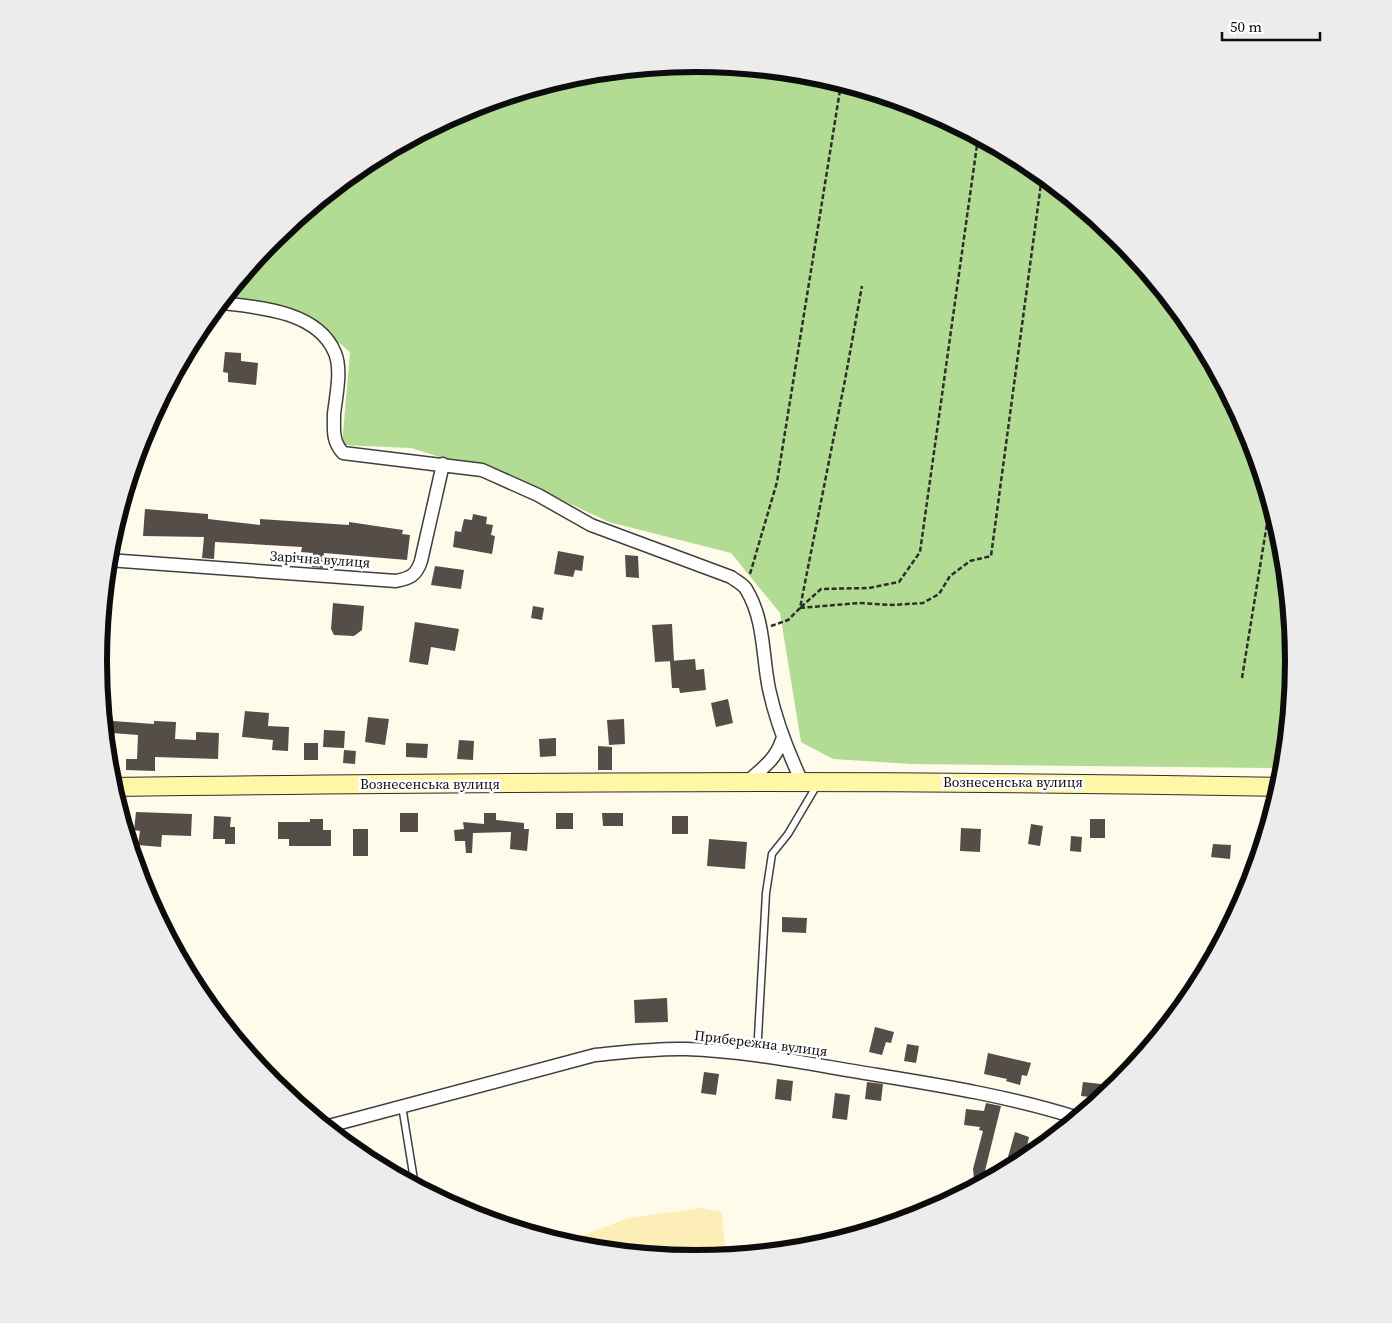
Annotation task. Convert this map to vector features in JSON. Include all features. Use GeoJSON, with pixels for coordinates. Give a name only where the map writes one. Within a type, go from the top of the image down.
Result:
{"type":"FeatureCollection","features":[{"type":"Feature","properties":{"kind":"main road","name":"Вознесенська вулиця"},"geometry":{"type":"LineString","coordinates":[[121,787],[747,782],[1098,782],[1271,787]]}},
{"type":"Feature","properties":{"kind":"street"},"geometry":{"type":"LineString","coordinates":[[228,304],[263,308],[291,316],[312,327],[327,340],[335,353],[337,365],[333,433],[335,445],[343,453],[482,470],[538,494],[591,525],[731,577],[746,588],[763,630],[762,650],[769,689],[782,740],[811,782]]}},
{"type":"Feature","properties":{"kind":"street","name":"Зарічна вулиця"},"geometry":{"type":"LineString","coordinates":[[116,561],[396,580],[410,578],[418,570],[421,561],[443,464]]}},
{"type":"Feature","properties":{"kind":"street"},"geometry":{"type":"LineString","coordinates":[[747,782],[769,764],[778,752],[782,740]]}},
{"type":"Feature","properties":{"kind":"street","name":"Прибережна вулиця"},"geometry":{"type":"LineString","coordinates":[[332,1125],[595,1055],[637,1050],[686,1049],[757,1055],[973,1091],[1041,1106],[1071,1116]]}},
{"type":"Feature","properties":{"kind":"lane"},"geometry":{"type":"LineString","coordinates":[[757,1055],[766,893],[772,854],[788,834],[811,782]]}},
{"type":"Feature","properties":{"kind":"lane"},"geometry":{"type":"LineString","coordinates":[[402,1106],[414,1179]]}},
{"type":"Feature","properties":{"kind":"path"},"geometry":{"type":"LineString","coordinates":[[746,588],[777,482],[840,91]]}},
{"type":"Feature","properties":{"kind":"path"},"geometry":{"type":"LineString","coordinates":[[763,630],[788,620],[821,589],[869,588],[899,582],[920,552],[977,144]]}},
{"type":"Feature","properties":{"kind":"path"},"geometry":{"type":"LineString","coordinates":[[800,608],[859,603],[892,605],[923,603],[939,594],[950,576],[970,560],[991,556],[1041,184]]}},
{"type":"Feature","properties":{"kind":"path"},"geometry":{"type":"LineString","coordinates":[[800,608],[862,286]]}},
{"type":"Feature","properties":{"kind":"path"},"geometry":{"type":"LineString","coordinates":[[1242,678],[1268,520]]}},
{"type":"Feature","properties":{"kind":"green space"},"geometry":{"type":"Polygon","coordinates":[[[696,72],[735,74],[811,84],[848,93],[921,117],[957,133],[991,151],[1055,194],[1112,245],[1139,273],[1186,334],[1224,401],[1254,472],[1274,547],[1280,585],[1284,623],[1285,662],[1284,700],[1275,768],[911,764],[833,759],[801,742],[780,613],[731,553],[609,522],[532,486],[411,448],[342,445],[350,352],[325,331],[234,297],[253,273],[280,245],[337,194],[402,151],[435,133],[507,104],[581,84],[619,78],[696,72]]]}},
{"type":"Feature","properties":{"kind":"sand"},"geometry":{"type":"Polygon","coordinates":[[[702,1208],[721,1212],[726,1249],[657,1249],[576,1238],[628,1218],[702,1208]]]}},
{"type":"Feature","properties":{"kind":"building"},"geometry":{"type":"Polygon","coordinates":[[[225,352],[241,353],[241,361],[258,363],[256,385],[228,382],[228,373],[223,372],[225,352]]]}},
{"type":"Feature","properties":{"kind":"building"},"geometry":{"type":"Polygon","coordinates":[[[145,509],[208,514],[208,519],[260,525],[260,519],[349,525],[349,522],[403,530],[402,534],[410,535],[407,560],[324,553],[323,568],[312,567],[313,553],[301,552],[302,547],[215,542],[214,559],[202,558],[204,537],[143,536],[145,509]]]}},
{"type":"Feature","properties":{"kind":"building"},"geometry":{"type":"Polygon","coordinates":[[[473,514],[487,517],[486,524],[493,525],[491,535],[495,536],[492,554],[453,547],[455,531],[461,532],[464,519],[472,520],[473,514]]]}},
{"type":"Feature","properties":{"kind":"building"},"geometry":{"type":"Polygon","coordinates":[[[558,551],[584,556],[582,571],[575,570],[573,577],[554,574],[558,551]]]}},
{"type":"Feature","properties":{"kind":"building"},"geometry":{"type":"Polygon","coordinates":[[[625,555],[638,556],[639,578],[626,577],[625,555]]]}},
{"type":"Feature","properties":{"kind":"building"},"geometry":{"type":"Polygon","coordinates":[[[435,566],[464,570],[461,589],[431,585],[435,566]]]}},
{"type":"Feature","properties":{"kind":"building"},"geometry":{"type":"Polygon","coordinates":[[[333,603],[364,606],[362,630],[354,636],[334,635],[331,629],[333,603]]]}},
{"type":"Feature","properties":{"kind":"building"},"geometry":{"type":"Polygon","coordinates":[[[533,606],[544,608],[542,620],[531,618],[533,606]]]}},
{"type":"Feature","properties":{"kind":"building"},"geometry":{"type":"Polygon","coordinates":[[[415,622],[459,629],[455,651],[431,647],[428,665],[409,662],[415,622]]]}},
{"type":"Feature","properties":{"kind":"building"},"geometry":{"type":"Polygon","coordinates":[[[672,624],[674,661],[655,662],[652,625],[672,624]]]}},
{"type":"Feature","properties":{"kind":"building"},"geometry":{"type":"Polygon","coordinates":[[[695,659],[696,670],[704,669],[706,690],[680,693],[679,688],[672,688],[670,661],[695,659]]]}},
{"type":"Feature","properties":{"kind":"building"},"geometry":{"type":"Polygon","coordinates":[[[728,699],[733,723],[716,727],[711,703],[728,699]]]}},
{"type":"Feature","properties":{"kind":"building"},"geometry":{"type":"Polygon","coordinates":[[[245,711],[269,713],[268,726],[289,727],[288,751],[272,750],[273,740],[242,737],[245,711]]]}},
{"type":"Feature","properties":{"kind":"building"},"geometry":{"type":"Polygon","coordinates":[[[368,717],[389,719],[385,745],[365,742],[368,717]]]}},
{"type":"Feature","properties":{"kind":"building"},"geometry":{"type":"Polygon","coordinates":[[[624,719],[625,744],[609,745],[607,720],[624,719]]]}},
{"type":"Feature","properties":{"kind":"building"},"geometry":{"type":"Polygon","coordinates":[[[113,721],[154,724],[154,721],[176,722],[175,739],[196,740],[196,732],[219,733],[218,759],[155,757],[155,771],[126,770],[126,759],[137,759],[138,735],[112,733],[113,721]]]}},
{"type":"Feature","properties":{"kind":"building"},"geometry":{"type":"Polygon","coordinates":[[[324,730],[345,731],[344,748],[323,747],[324,730]]]}},
{"type":"Feature","properties":{"kind":"building"},"geometry":{"type":"Polygon","coordinates":[[[556,738],[556,756],[540,757],[539,739],[556,738]]]}},
{"type":"Feature","properties":{"kind":"building"},"geometry":{"type":"Polygon","coordinates":[[[459,740],[474,741],[473,760],[457,759],[459,740]]]}},
{"type":"Feature","properties":{"kind":"building"},"geometry":{"type":"Polygon","coordinates":[[[304,743],[318,743],[318,760],[304,760],[304,743]]]}},
{"type":"Feature","properties":{"kind":"building"},"geometry":{"type":"Polygon","coordinates":[[[406,743],[428,744],[427,758],[406,757],[406,743]]]}},
{"type":"Feature","properties":{"kind":"building"},"geometry":{"type":"Polygon","coordinates":[[[598,746],[612,747],[612,770],[598,770],[598,746]]]}},
{"type":"Feature","properties":{"kind":"building"},"geometry":{"type":"Polygon","coordinates":[[[344,750],[356,751],[355,764],[343,763],[344,750]]]}},
{"type":"Feature","properties":{"kind":"building"},"geometry":{"type":"Polygon","coordinates":[[[136,812],[192,814],[191,836],[162,835],[161,847],[138,845],[140,831],[134,830],[136,812]]]}},
{"type":"Feature","properties":{"kind":"building"},"geometry":{"type":"Polygon","coordinates":[[[400,813],[418,813],[418,832],[400,832],[400,813]]]}},
{"type":"Feature","properties":{"kind":"building"},"geometry":{"type":"Polygon","coordinates":[[[484,813],[496,813],[496,820],[524,823],[524,829],[529,829],[527,851],[510,849],[511,832],[473,833],[472,853],[466,853],[465,841],[455,841],[454,830],[464,829],[463,822],[484,824],[484,813]]]}},
{"type":"Feature","properties":{"kind":"building"},"geometry":{"type":"Polygon","coordinates":[[[556,813],[573,813],[573,829],[556,829],[556,813]]]}},
{"type":"Feature","properties":{"kind":"building"},"geometry":{"type":"Polygon","coordinates":[[[602,813],[623,813],[623,826],[603,826],[602,813]]]}},
{"type":"Feature","properties":{"kind":"building"},"geometry":{"type":"Polygon","coordinates":[[[214,816],[231,817],[230,827],[235,827],[235,844],[225,844],[225,839],[213,839],[214,816]]]}},
{"type":"Feature","properties":{"kind":"building"},"geometry":{"type":"Polygon","coordinates":[[[672,816],[688,816],[688,834],[672,834],[672,816]]]}},
{"type":"Feature","properties":{"kind":"building"},"geometry":{"type":"Polygon","coordinates":[[[310,819],[323,819],[323,830],[331,830],[331,846],[289,846],[289,839],[278,839],[278,822],[310,822],[310,819]]]}},
{"type":"Feature","properties":{"kind":"building"},"geometry":{"type":"Polygon","coordinates":[[[1090,819],[1105,819],[1105,838],[1090,838],[1090,819]]]}},
{"type":"Feature","properties":{"kind":"building"},"geometry":{"type":"Polygon","coordinates":[[[1031,824],[1043,826],[1040,846],[1028,844],[1031,824]]]}},
{"type":"Feature","properties":{"kind":"building"},"geometry":{"type":"Polygon","coordinates":[[[961,828],[981,829],[980,852],[960,851],[961,828]]]}},
{"type":"Feature","properties":{"kind":"building"},"geometry":{"type":"Polygon","coordinates":[[[353,829],[368,829],[368,856],[353,856],[353,829]]]}},
{"type":"Feature","properties":{"kind":"building"},"geometry":{"type":"Polygon","coordinates":[[[1071,836],[1082,837],[1081,852],[1070,851],[1071,836]]]}},
{"type":"Feature","properties":{"kind":"building"},"geometry":{"type":"Polygon","coordinates":[[[709,839],[747,842],[745,869],[707,866],[709,839]]]}},
{"type":"Feature","properties":{"kind":"building"},"geometry":{"type":"Polygon","coordinates":[[[1213,844],[1231,845],[1230,859],[1211,857],[1213,844]]]}},
{"type":"Feature","properties":{"kind":"building"},"geometry":{"type":"Polygon","coordinates":[[[782,917],[807,918],[806,933],[782,932],[782,917]]]}},
{"type":"Feature","properties":{"kind":"building"},"geometry":{"type":"Polygon","coordinates":[[[667,998],[668,1022],[635,1023],[634,1000],[667,998]]]}},
{"type":"Feature","properties":{"kind":"building"},"geometry":{"type":"Polygon","coordinates":[[[875,1027],[894,1032],[891,1043],[886,1042],[882,1055],[869,1052],[875,1027]]]}},
{"type":"Feature","properties":{"kind":"building"},"geometry":{"type":"Polygon","coordinates":[[[907,1044],[919,1046],[916,1063],[904,1061],[907,1044]]]}},
{"type":"Feature","properties":{"kind":"building"},"geometry":{"type":"Polygon","coordinates":[[[988,1053],[1031,1063],[1027,1076],[1022,1075],[1020,1085],[1006,1081],[1007,1079],[984,1074],[988,1053]]]}},
{"type":"Feature","properties":{"kind":"building"},"geometry":{"type":"Polygon","coordinates":[[[704,1072],[719,1074],[716,1095],[701,1093],[704,1072]]]}},
{"type":"Feature","properties":{"kind":"building"},"geometry":{"type":"Polygon","coordinates":[[[777,1079],[793,1081],[791,1101],[775,1099],[777,1079]]]}},
{"type":"Feature","properties":{"kind":"building"},"geometry":{"type":"Polygon","coordinates":[[[867,1082],[883,1084],[881,1101],[865,1099],[867,1082]]]}},
{"type":"Feature","properties":{"kind":"building"},"geometry":{"type":"Polygon","coordinates":[[[1083,1082],[1101,1084],[1100,1089],[1091,1097],[1081,1096],[1083,1082]]]}},
{"type":"Feature","properties":{"kind":"building"},"geometry":{"type":"Polygon","coordinates":[[[835,1093],[850,1095],[847,1120],[832,1118],[835,1093]]]}},
{"type":"Feature","properties":{"kind":"building"},"geometry":{"type":"Polygon","coordinates":[[[986,1103],[1001,1106],[984,1175],[976,1180],[973,1169],[983,1131],[979,1130],[980,1127],[964,1125],[966,1109],[984,1111],[986,1103]]]}},
{"type":"Feature","properties":{"kind":"building"},"geometry":{"type":"Polygon","coordinates":[[[1015,1132],[1029,1137],[1027,1149],[1007,1161],[1015,1132]]]}}]}
